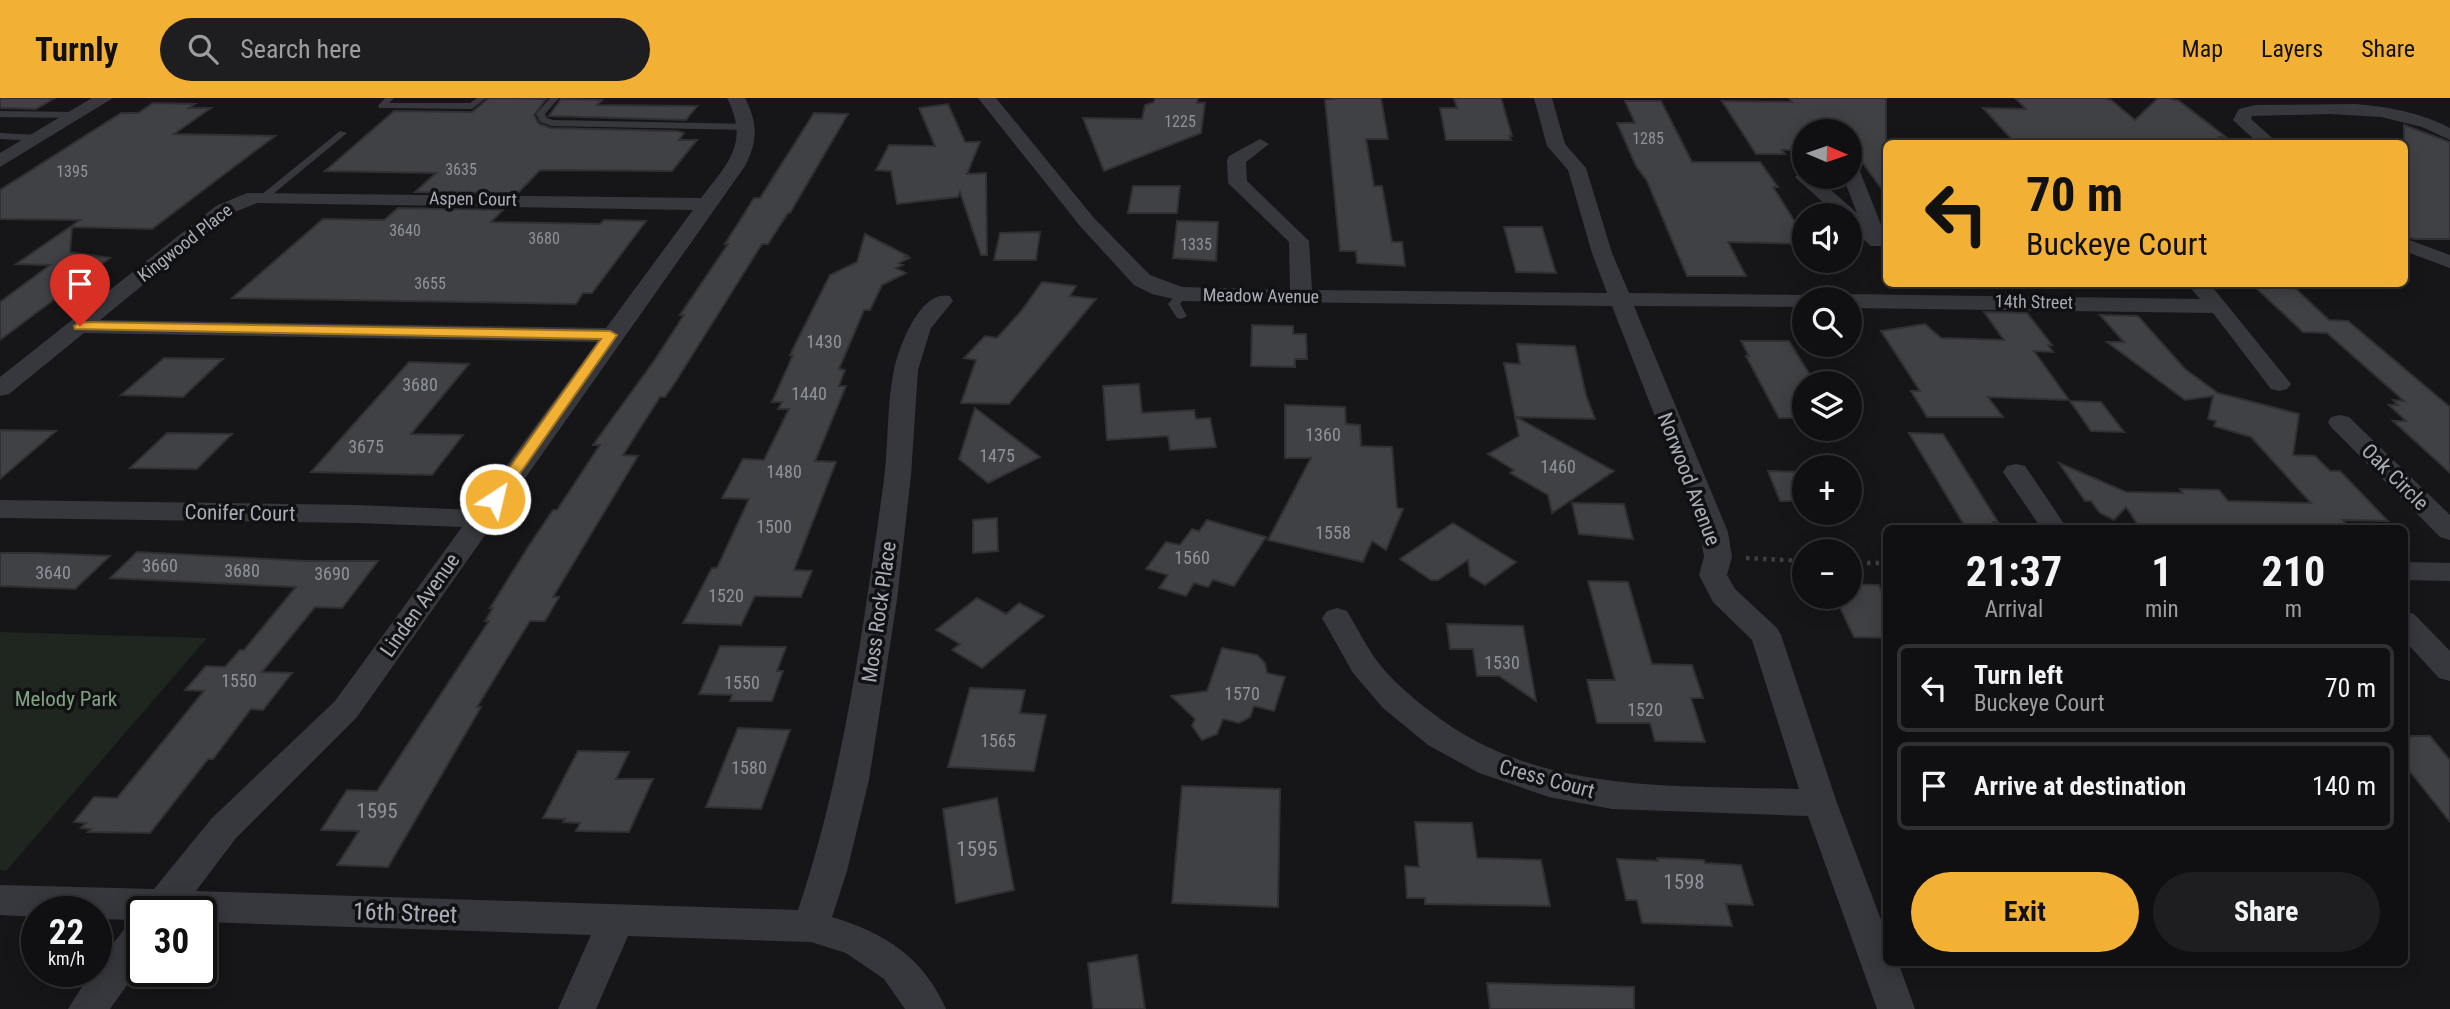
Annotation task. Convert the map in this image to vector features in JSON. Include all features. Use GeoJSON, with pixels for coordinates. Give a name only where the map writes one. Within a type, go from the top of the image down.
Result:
{"type":"FeatureCollection","features":[{"type":"Feature","properties":{"kind":"street"},"geometry":{"type":"LineString","coordinates":[[0,161],[104,98]]}},
{"type":"Feature","properties":{"kind":"street"},"geometry":{"type":"LineString","coordinates":[[736,98],[748,118],[749,127]]}},
{"type":"Feature","properties":{"kind":"street","name":"Meadow Avenue"},"geometry":{"type":"LineString","coordinates":[[987,98],[1087,222],[1142,280],[1160,289],[1182,294],[1301,297],[1622,300]]}},
{"type":"Feature","properties":{"kind":"street","name":"Norwood Avenue"},"geometry":{"type":"LineString","coordinates":[[1543,98],[1556,146],[1577,168],[1602,253],[1714,532],[1718,557],[1713,575],[1723,594],[1766,635],[1820,803],[1896,1009]]}},
{"type":"Feature","properties":{"kind":"street"},"geometry":{"type":"LineString","coordinates":[[2265,140],[2242,120],[2245,113],[2255,110],[2394,112],[2431,123],[2450,135]]}},
{"type":"Feature","properties":{"kind":"street","name":"Linden Avenue"},"geometry":{"type":"LineString","coordinates":[[170,896],[224,828],[346,709],[610,335],[741,156],[749,127]]}},
{"type":"Feature","properties":{"kind":"street"},"geometry":{"type":"LineString","coordinates":[[1260,144],[1236,160],[1238,183],[1299,241],[1301,297]]}},
{"type":"Feature","properties":{"kind":"street"},"geometry":{"type":"LineString","coordinates":[[1819,189],[1835,203]]}},
{"type":"Feature","properties":{"kind":"street"},"geometry":{"type":"LineString","coordinates":[[1858,189],[1882,251]]}},
{"type":"Feature","properties":{"kind":"street","name":"Aspen Court"},"geometry":{"type":"LineString","coordinates":[[239,201],[264,197],[707,204]]}},
{"type":"Feature","properties":{"kind":"street","name":"Kingwood Place"},"geometry":{"type":"LineString","coordinates":[[0,389],[223,210],[239,201]]}},
{"type":"Feature","properties":{"kind":"street"},"geometry":{"type":"LineString","coordinates":[[1862,230],[1882,251]]}},
{"type":"Feature","properties":{"kind":"street"},"geometry":{"type":"LineString","coordinates":[[2408,246],[2450,262]]}},
{"type":"Feature","properties":{"kind":"street"},"geometry":{"type":"LineString","coordinates":[[2201,287],[2280,384]]}},
{"type":"Feature","properties":{"kind":"street","name":"14th Street"},"geometry":{"type":"LineString","coordinates":[[1862,299],[1902,292],[2219,306]]}},
{"type":"Feature","properties":{"kind":"street"},"geometry":{"type":"LineString","coordinates":[[1622,300],[1792,300]]}},
{"type":"Feature","properties":{"kind":"street","name":"Moss Rock Place"},"geometry":{"type":"LineString","coordinates":[[811,926],[829,871],[852,780],[882,600],[898,475],[906,370],[920,327],[942,301]]}},
{"type":"Feature","properties":{"kind":"street"},"geometry":{"type":"LineString","coordinates":[[80,326],[610,335]]}},
{"type":"Feature","properties":{"kind":"street","name":"Oak Circle"},"geometry":{"type":"LineString","coordinates":[[2340,422],[2450,531]]}},
{"type":"Feature","properties":{"kind":"street"},"geometry":{"type":"LineString","coordinates":[[2016,472],[2052,525]]}},
{"type":"Feature","properties":{"kind":"street","name":"Conifer Court"},"geometry":{"type":"LineString","coordinates":[[0,509],[357,514],[481,519]]}},
{"type":"Feature","properties":{"kind":"street"},"geometry":{"type":"LineString","coordinates":[[2408,571],[2450,572]]}},
{"type":"Feature","properties":{"kind":"street","name":"Cress Court"},"geometry":{"type":"LineString","coordinates":[[1337,618],[1364,665],[1394,700],[1439,736],[1491,764],[1549,784],[1612,796],[1820,803]]}},
{"type":"Feature","properties":{"kind":"street"},"geometry":{"type":"LineString","coordinates":[[2408,625],[2450,670]]}},
{"type":"Feature","properties":{"kind":"street","name":"16th Street"},"geometry":{"type":"LineString","coordinates":[[0,900],[126,906]]}},
{"type":"Feature","properties":{"kind":"street","name":"16th Street"},"geometry":{"type":"LineString","coordinates":[[217,910],[811,926],[858,941],[897,967],[927,1009]]}},
{"type":"Feature","properties":{"kind":"street"},"geometry":{"type":"LineString","coordinates":[[577,1009],[615,921]]}},
{"type":"Feature","properties":{"kind":"street"},"geometry":{"type":"LineString","coordinates":[[87,1009],[126,956]]}},
{"type":"Feature","properties":{"kind":"lane"},"geometry":{"type":"LineString","coordinates":[[390,98],[382,106],[472,106],[482,98]]}},
{"type":"Feature","properties":{"kind":"lane"},"geometry":{"type":"LineString","coordinates":[[555,98],[540,114],[543,120],[552,123],[749,127]]}},
{"type":"Feature","properties":{"kind":"lane"},"geometry":{"type":"LineString","coordinates":[[0,114],[75,115]]}},
{"type":"Feature","properties":{"kind":"lane"},"geometry":{"type":"LineString","coordinates":[[264,197],[342,133]]}},
{"type":"Feature","properties":{"kind":"lane"},"geometry":{"type":"LineString","coordinates":[[0,136],[38,138]]}},
{"type":"Feature","properties":{"kind":"lane"},"geometry":{"type":"LineString","coordinates":[[1181,316],[1174,304],[1182,294]]}},
{"type":"Feature","properties":{"kind":"path"},"geometry":{"type":"LineString","coordinates":[[1718,557],[1792,560]]}},
{"type":"Feature","properties":{"kind":"path"},"geometry":{"type":"LineString","coordinates":[[1862,563],[1883,563]]}},
{"type":"Feature","properties":{"kind":"green space","name":"Melody Park"},"geometry":{"type":"Polygon","coordinates":[[[0,632],[207,638],[6,871],[0,870],[0,632]]]}},
{"type":"Feature","properties":{"kind":"building"},"geometry":{"type":"Polygon","coordinates":[[[0,98],[55,98],[36,109],[0,108],[0,98]]]}},
{"type":"Feature","properties":{"kind":"building"},"geometry":{"type":"Polygon","coordinates":[[[489,98],[546,99],[534,115],[539,124],[551,128],[677,131],[684,133],[679,140],[697,140],[672,171],[540,170],[518,193],[415,192],[436,173],[325,171],[394,111],[472,112],[489,98]]]}},
{"type":"Feature","properties":{"kind":"building"},"geometry":{"type":"Polygon","coordinates":[[[1155,98],[1198,98],[1197,103],[1205,103],[1201,133],[1104,171],[1083,118],[1142,119],[1145,105],[1154,102],[1155,98]]]}},
{"type":"Feature","properties":{"kind":"building"},"geometry":{"type":"Polygon","coordinates":[[[1381,98],[1388,139],[1366,139],[1374,186],[1382,186],[1392,242],[1402,242],[1405,266],[1357,263],[1356,251],[1340,251],[1325,100],[1381,98]]]}},
{"type":"Feature","properties":{"kind":"building"},"geometry":{"type":"Polygon","coordinates":[[[1454,98],[1501,98],[1511,140],[1446,140],[1440,108],[1457,108],[1454,98]]]}},
{"type":"Feature","properties":{"kind":"building"},"geometry":{"type":"Polygon","coordinates":[[[1789,98],[1886,98],[1883,191],[1862,162],[1862,119],[1792,119],[1792,150],[1782,150],[1785,154],[1756,154],[1722,101],[1792,102],[1789,98]]]}},
{"type":"Feature","properties":{"kind":"building"},"geometry":{"type":"Polygon","coordinates":[[[2015,98],[2104,98],[2111,100],[2135,120],[2158,98],[2169,98],[2179,101],[2226,137],[2220,137],[2223,140],[2012,140],[1983,108],[2026,109],[2015,98]]]}},
{"type":"Feature","properties":{"kind":"building"},"geometry":{"type":"Polygon","coordinates":[[[561,99],[602,100],[597,105],[697,106],[686,120],[549,116],[561,99]]]}},
{"type":"Feature","properties":{"kind":"building"},"geometry":{"type":"Polygon","coordinates":[[[1625,101],[1661,101],[1692,162],[1760,162],[1778,187],[1773,187],[1792,217],[1792,244],[1728,242],[1746,276],[1687,276],[1647,181],[1636,166],[1617,123],[1635,123],[1625,101]]]}},
{"type":"Feature","properties":{"kind":"building"},"geometry":{"type":"Polygon","coordinates":[[[153,103],[195,104],[189,108],[211,108],[174,134],[275,136],[152,229],[72,227],[70,252],[110,258],[0,340],[0,302],[50,265],[16,264],[80,220],[0,219],[0,190],[121,113],[138,113],[153,103]]]}},
{"type":"Feature","properties":{"kind":"building"},"geometry":{"type":"Polygon","coordinates":[[[948,104],[965,142],[980,142],[967,174],[986,173],[987,255],[981,255],[960,192],[958,197],[897,204],[891,171],[876,170],[889,145],[935,146],[919,108],[948,104]]]}},
{"type":"Feature","properties":{"kind":"building"},"geometry":{"type":"Polygon","coordinates":[[[814,113],[848,114],[790,213],[768,244],[762,244],[676,381],[665,397],[660,397],[623,455],[638,456],[553,597],[559,597],[545,621],[530,621],[477,707],[481,707],[388,867],[337,865],[359,831],[321,830],[347,790],[377,791],[489,621],[485,621],[493,608],[490,608],[528,547],[553,510],[557,510],[600,445],[593,445],[654,361],[754,198],[760,198],[814,113]]]}},
{"type":"Feature","properties":{"kind":"building"},"geometry":{"type":"Polygon","coordinates":[[[2404,125],[2450,142],[2450,239],[2408,237],[2408,140],[2404,140],[2404,125]]]}},
{"type":"Feature","properties":{"kind":"building"},"geometry":{"type":"Polygon","coordinates":[[[1133,186],[1180,186],[1177,213],[1128,213],[1133,186]]]}},
{"type":"Feature","properties":{"kind":"building"},"geometry":{"type":"Polygon","coordinates":[[[398,208],[503,210],[491,222],[600,224],[604,220],[646,221],[592,293],[583,293],[576,304],[232,298],[323,219],[384,220],[398,208]]]}},
{"type":"Feature","properties":{"kind":"building"},"geometry":{"type":"Polygon","coordinates":[[[1177,221],[1218,222],[1216,261],[1173,258],[1177,221]]]}},
{"type":"Feature","properties":{"kind":"building"},"geometry":{"type":"Polygon","coordinates":[[[1504,227],[1542,227],[1556,273],[1516,272],[1504,227]]]}},
{"type":"Feature","properties":{"kind":"building"},"geometry":{"type":"Polygon","coordinates":[[[1040,232],[1036,260],[994,260],[1000,233],[1040,232]]]}},
{"type":"Feature","properties":{"kind":"building"},"geometry":{"type":"Polygon","coordinates":[[[865,234],[909,258],[899,263],[903,265],[896,268],[906,273],[882,285],[870,310],[864,310],[839,369],[845,370],[839,386],[846,386],[815,461],[836,462],[794,570],[812,571],[801,597],[755,596],[741,625],[683,623],[712,568],[717,568],[749,499],[722,498],[743,459],[764,460],[789,409],[778,409],[782,402],[772,402],[793,355],[790,355],[830,275],[857,262],[865,234]]]}},
{"type":"Feature","properties":{"kind":"building"},"geometry":{"type":"Polygon","coordinates":[[[1042,282],[1076,286],[1070,296],[1096,299],[1009,404],[961,403],[976,360],[964,358],[985,336],[997,338],[1042,282]]]}},
{"type":"Feature","properties":{"kind":"building"},"geometry":{"type":"Polygon","coordinates":[[[2256,288],[2295,288],[2329,320],[2348,321],[2450,407],[2450,473],[2393,421],[2406,421],[2389,405],[2398,405],[2393,400],[2404,401],[2327,333],[2303,332],[2256,288]]]}},
{"type":"Feature","properties":{"kind":"building"},"geometry":{"type":"Polygon","coordinates":[[[1984,312],[2027,313],[2052,345],[2048,345],[2053,352],[2034,351],[2069,400],[1988,397],[2003,417],[1927,417],[1911,391],[1920,391],[1881,331],[1925,324],[1941,338],[2004,340],[1984,312]]]}},
{"type":"Feature","properties":{"kind":"building"},"geometry":{"type":"Polygon","coordinates":[[[2100,315],[2138,316],[2185,369],[2218,393],[2299,414],[2293,455],[2315,456],[2330,471],[2340,471],[2388,521],[2343,520],[2347,525],[2138,525],[2126,507],[2114,520],[2100,513],[2091,501],[2085,501],[2059,463],[2126,492],[2183,493],[2180,489],[2219,490],[2228,501],[2311,503],[2251,437],[2214,426],[2216,421],[2208,419],[2213,396],[2185,400],[2107,342],[2124,342],[2100,315]]]}},
{"type":"Feature","properties":{"kind":"building"},"geometry":{"type":"Polygon","coordinates":[[[1252,325],[1293,326],[1293,334],[1306,334],[1307,359],[1295,359],[1295,367],[1251,366],[1252,325]]]}},
{"type":"Feature","properties":{"kind":"building"},"geometry":{"type":"Polygon","coordinates":[[[1741,341],[1789,341],[1792,357],[1799,357],[1808,371],[1792,371],[1792,418],[1779,418],[1746,356],[1749,356],[1741,341]]]}},
{"type":"Feature","properties":{"kind":"building"},"geometry":{"type":"Polygon","coordinates":[[[1517,344],[1575,346],[1586,395],[1595,419],[1516,417],[1614,471],[1552,513],[1548,495],[1510,473],[1514,470],[1488,454],[1519,436],[1504,363],[1520,364],[1517,344]]]}},
{"type":"Feature","properties":{"kind":"building"},"geometry":{"type":"Polygon","coordinates":[[[164,358],[223,359],[183,397],[121,395],[164,358]]]}},
{"type":"Feature","properties":{"kind":"building"},"geometry":{"type":"Polygon","coordinates":[[[409,362],[469,364],[411,434],[463,435],[432,475],[311,472],[409,362]]]}},
{"type":"Feature","properties":{"kind":"building"},"geometry":{"type":"Polygon","coordinates":[[[1139,384],[1142,413],[1194,410],[1196,419],[1210,418],[1216,447],[1170,450],[1168,436],[1107,440],[1103,386],[1139,384]]]}},
{"type":"Feature","properties":{"kind":"building"},"geometry":{"type":"Polygon","coordinates":[[[2070,401],[2101,402],[2124,432],[2091,431],[2070,401]]]}},
{"type":"Feature","properties":{"kind":"building"},"geometry":{"type":"Polygon","coordinates":[[[1285,405],[1345,407],[1346,424],[1360,425],[1361,446],[1392,447],[1397,508],[1403,509],[1386,550],[1372,541],[1363,562],[1268,540],[1311,458],[1285,458],[1285,405]]]}},
{"type":"Feature","properties":{"kind":"building"},"geometry":{"type":"Polygon","coordinates":[[[975,408],[1040,457],[988,483],[959,459],[975,408]]]}},
{"type":"Feature","properties":{"kind":"building"},"geometry":{"type":"Polygon","coordinates":[[[0,430],[56,431],[0,479],[0,430]]]}},
{"type":"Feature","properties":{"kind":"building"},"geometry":{"type":"Polygon","coordinates":[[[167,433],[232,434],[197,469],[130,468],[167,433]]]}},
{"type":"Feature","properties":{"kind":"building"},"geometry":{"type":"Polygon","coordinates":[[[1909,433],[1943,434],[1998,522],[1993,522],[1995,525],[1964,525],[1909,433]]]}},
{"type":"Feature","properties":{"kind":"building"},"geometry":{"type":"Polygon","coordinates":[[[1768,471],[1792,472],[1792,501],[1780,501],[1768,471]]]}},
{"type":"Feature","properties":{"kind":"building"},"geometry":{"type":"Polygon","coordinates":[[[1572,503],[1624,504],[1633,539],[1579,534],[1572,503]]]}},
{"type":"Feature","properties":{"kind":"building"},"geometry":{"type":"Polygon","coordinates":[[[997,518],[998,551],[973,553],[973,520],[997,518]]]}},
{"type":"Feature","properties":{"kind":"building"},"geometry":{"type":"Polygon","coordinates":[[[1207,520],[1266,537],[1234,586],[1213,580],[1208,587],[1194,583],[1186,596],[1159,588],[1168,575],[1146,569],[1166,542],[1180,545],[1192,529],[1199,531],[1207,520]]]}},
{"type":"Feature","properties":{"kind":"building"},"geometry":{"type":"Polygon","coordinates":[[[1453,523],[1516,562],[1485,585],[1470,576],[1468,560],[1438,580],[1431,580],[1400,559],[1453,523]]]}},
{"type":"Feature","properties":{"kind":"building"},"geometry":{"type":"Polygon","coordinates":[[[137,552],[306,561],[378,561],[342,608],[315,607],[262,672],[292,673],[263,710],[251,709],[213,759],[208,759],[150,833],[88,832],[91,829],[81,828],[86,823],[74,822],[94,797],[117,798],[204,691],[185,690],[206,666],[225,667],[240,650],[244,650],[296,587],[110,578],[137,552]]]}},
{"type":"Feature","properties":{"kind":"building"},"geometry":{"type":"Polygon","coordinates":[[[0,553],[110,556],[75,589],[0,586],[0,553]]]}},
{"type":"Feature","properties":{"kind":"building"},"geometry":{"type":"Polygon","coordinates":[[[1588,581],[1628,582],[1652,664],[1692,665],[1703,698],[1691,698],[1705,742],[1655,741],[1650,723],[1597,723],[1587,680],[1615,680],[1588,581]]]}},
{"type":"Feature","properties":{"kind":"building"},"geometry":{"type":"Polygon","coordinates":[[[1862,584],[1879,585],[1883,594],[1883,638],[1854,637],[1841,609],[1862,609],[1862,584]]]}},
{"type":"Feature","properties":{"kind":"building"},"geometry":{"type":"Polygon","coordinates":[[[977,598],[1006,614],[1019,603],[1044,616],[982,668],[952,650],[960,644],[936,630],[977,598]]]}},
{"type":"Feature","properties":{"kind":"building"},"geometry":{"type":"Polygon","coordinates":[[[1447,624],[1523,626],[1536,701],[1499,676],[1477,676],[1473,649],[1450,649],[1447,624]]]}},
{"type":"Feature","properties":{"kind":"building"},"geometry":{"type":"Polygon","coordinates":[[[720,646],[786,647],[777,671],[783,671],[772,701],[730,701],[732,695],[699,694],[720,646]]]}},
{"type":"Feature","properties":{"kind":"building"},"geometry":{"type":"Polygon","coordinates":[[[1222,648],[1257,655],[1265,663],[1267,673],[1285,677],[1274,711],[1254,706],[1250,717],[1239,723],[1223,719],[1217,734],[1202,740],[1192,726],[1195,719],[1171,696],[1207,691],[1222,648]]]}},
{"type":"Feature","properties":{"kind":"building"},"geometry":{"type":"Polygon","coordinates":[[[970,688],[1025,690],[1020,713],[1046,715],[1034,771],[948,767],[970,688]]]}},
{"type":"Feature","properties":{"kind":"building"},"geometry":{"type":"Polygon","coordinates":[[[738,728],[790,730],[761,809],[706,807],[738,728]]]}},
{"type":"Feature","properties":{"kind":"building"},"geometry":{"type":"Polygon","coordinates":[[[2408,736],[2430,736],[2450,760],[2450,822],[2408,769],[2408,736]]]}},
{"type":"Feature","properties":{"kind":"building"},"geometry":{"type":"Polygon","coordinates":[[[578,751],[629,752],[616,779],[653,779],[629,832],[576,831],[580,823],[543,818],[578,751]]]}},
{"type":"Feature","properties":{"kind":"building"},"geometry":{"type":"Polygon","coordinates":[[[1182,786],[1280,789],[1278,907],[1172,903],[1182,786]]]}},
{"type":"Feature","properties":{"kind":"building"},"geometry":{"type":"Polygon","coordinates":[[[997,798],[1014,890],[956,903],[943,809],[997,798]]]}},
{"type":"Feature","properties":{"kind":"building"},"geometry":{"type":"Polygon","coordinates":[[[1415,822],[1472,823],[1477,858],[1541,860],[1550,906],[1425,904],[1425,898],[1407,898],[1405,866],[1419,867],[1415,822]]]}},
{"type":"Feature","properties":{"kind":"building"},"geometry":{"type":"Polygon","coordinates":[[[1657,858],[1741,865],[1753,905],[1726,904],[1732,926],[1642,923],[1637,900],[1626,900],[1617,859],[1658,861],[1657,858]]]}},
{"type":"Feature","properties":{"kind":"building"},"geometry":{"type":"Polygon","coordinates":[[[1137,955],[1145,1009],[1093,1009],[1088,963],[1137,955]]]}},
{"type":"Feature","properties":{"kind":"building"},"geometry":{"type":"Polygon","coordinates":[[[1487,983],[1634,987],[1634,1009],[1490,1009],[1487,983]]]}},
{"type":"Feature","properties":{"kind":"route"},"geometry":{"type":"LineString","coordinates":[[80,326],[610,335],[495,499]]}}]}
